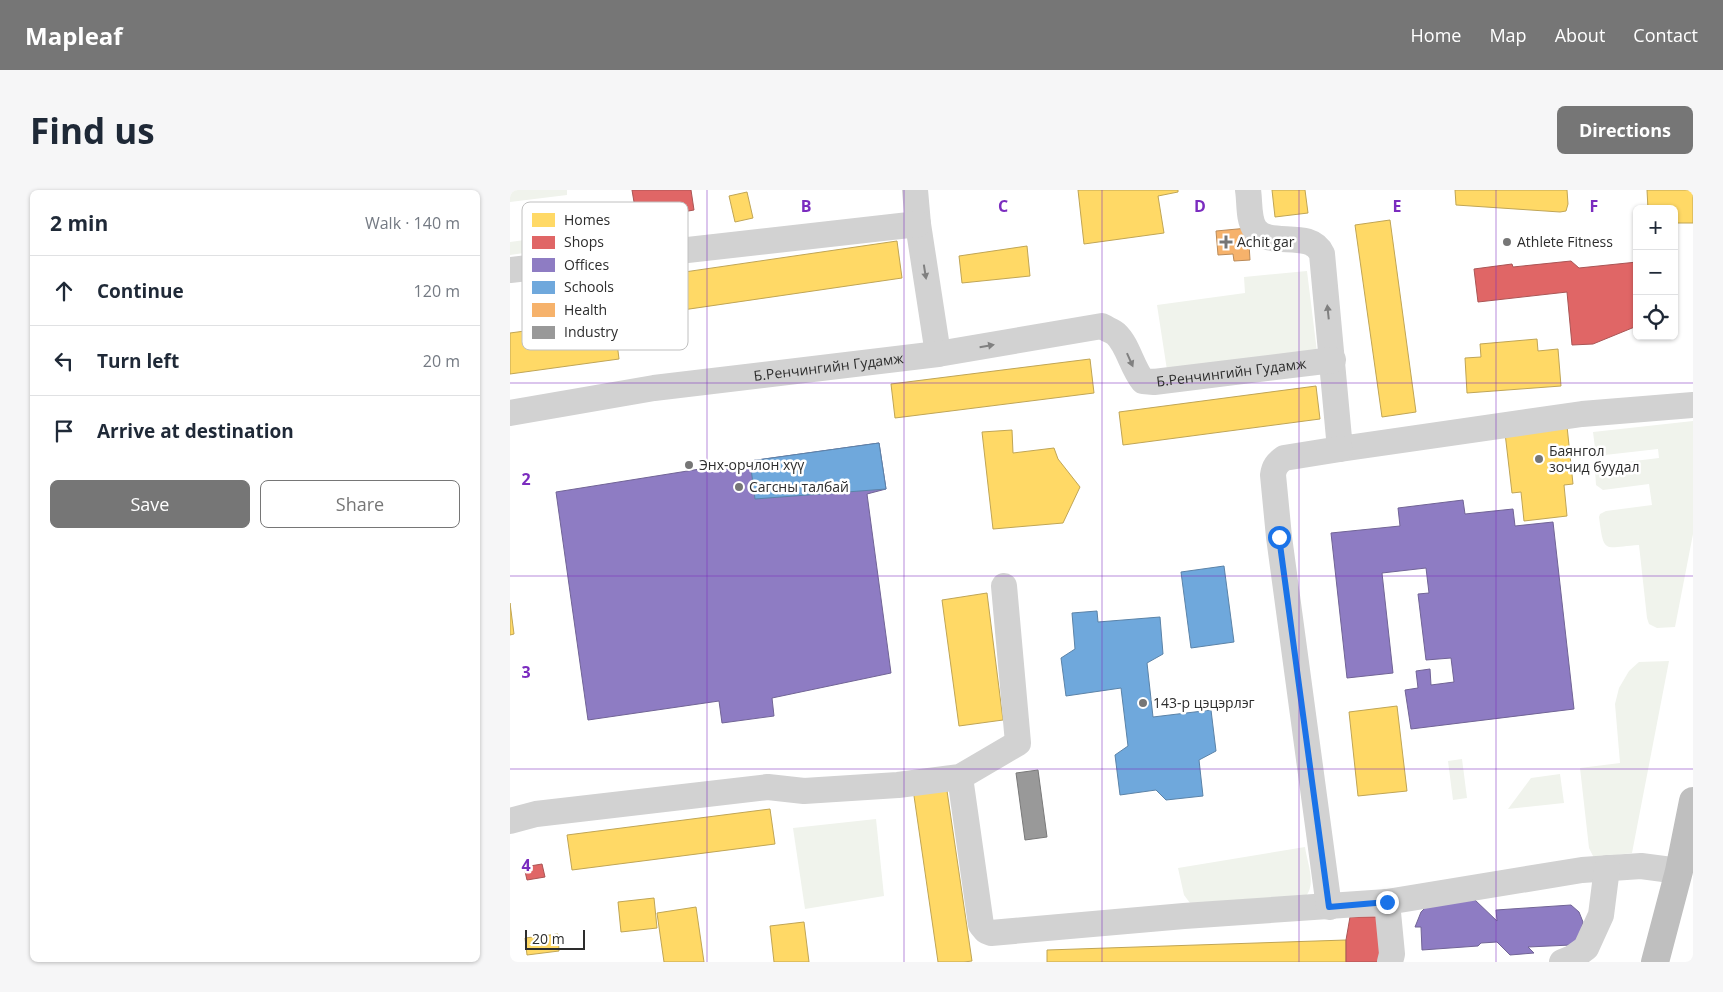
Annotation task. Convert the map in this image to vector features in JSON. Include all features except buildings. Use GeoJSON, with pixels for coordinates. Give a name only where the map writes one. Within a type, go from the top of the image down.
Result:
{"type":"FeatureCollection","features":[{"type":"Feature","properties":{"kind":"highway"},"geometry":{"type":"LineString","coordinates":[[1655,962],[1679,871],[1693,801]]}},
{"type":"Feature","properties":{"kind":"street"},"geometry":{"type":"LineString","coordinates":[[914,190],[938,354]]}},
{"type":"Feature","properties":{"kind":"street"},"geometry":{"type":"LineString","coordinates":[[1248,190],[1252,223],[1256,231],[1272,237],[1313,243],[1319,247],[1322,254],[1340,449]]}},
{"type":"Feature","properties":{"kind":"street"},"geometry":{"type":"LineString","coordinates":[[688,250],[918,224]]}},
{"type":"Feature","properties":{"kind":"street","name":"Б.Ренчингийн Гудамж"},"geometry":{"type":"LineString","coordinates":[[510,413],[654,388],[938,354],[1102,326],[1116,334],[1128,354],[1136,373],[1143,381],[1154,382],[1333,360]]}},
{"type":"Feature","properties":{"kind":"street"},"geometry":{"type":"LineString","coordinates":[[1329,907],[1272,485],[1274,467],[1284,458],[1340,449],[1582,414],[1693,405]]}},
{"type":"Feature","properties":{"kind":"street"},"geometry":{"type":"LineString","coordinates":[[510,820],[536,814],[768,787],[804,791],[898,785],[960,777],[1018,743],[1004,586]]}},
{"type":"Feature","properties":{"kind":"street"},"geometry":{"type":"LineString","coordinates":[[960,777],[981,925],[988,932],[1387,902],[1582,870],[1641,866],[1679,871]]}},
{"type":"Feature","properties":{"kind":"street"},"geometry":{"type":"LineString","coordinates":[[1562,962],[1572,958],[1586,948],[1601,915],[1607,868]]}},
{"type":"Feature","properties":{"kind":"street"},"geometry":{"type":"LineString","coordinates":[[1387,902],[1392,954],[1390,962]]}},
{"type":"Feature","properties":{"kind":"shaded area"},"geometry":{"type":"Polygon","coordinates":[[[510,190],[567,190],[567,195],[510,202],[510,190]]]}},
{"type":"Feature","properties":{"kind":"shaded area"},"geometry":{"type":"Polygon","coordinates":[[[522,240],[522,253],[510,255],[510,242],[522,240]]]}},
{"type":"Feature","properties":{"kind":"shaded area"},"geometry":{"type":"Polygon","coordinates":[[[1307,271],[1317,352],[1167,370],[1157,305],[1245,293],[1244,277],[1307,271]]]}},
{"type":"Feature","properties":{"kind":"shaded area"},"geometry":{"type":"Polygon","coordinates":[[[1693,421],[1693,534],[1675,627],[1657,628],[1649,624],[1647,618],[1639,545],[1612,547],[1605,544],[1602,538],[1599,517],[1600,514],[1606,511],[1652,505],[1649,484],[1603,490],[1596,485],[1595,470],[1598,465],[1659,458],[1658,449],[1596,456],[1593,432],[1693,421]]]}},
{"type":"Feature","properties":{"kind":"shaded area"},"geometry":{"type":"Polygon","coordinates":[[[1669,661],[1632,853],[1594,858],[1589,848],[1580,768],[1620,763],[1615,704],[1619,688],[1629,671],[1639,662],[1669,661]]]}},
{"type":"Feature","properties":{"kind":"shaded area"},"geometry":{"type":"Polygon","coordinates":[[[1462,759],[1467,798],[1453,800],[1448,761],[1462,759]]]}},
{"type":"Feature","properties":{"kind":"shaded area"},"geometry":{"type":"Polygon","coordinates":[[[1560,774],[1564,803],[1508,809],[1531,778],[1560,774]]]}},
{"type":"Feature","properties":{"kind":"shaded area"},"geometry":{"type":"Polygon","coordinates":[[[876,819],[884,896],[805,909],[793,828],[876,819]]]}},
{"type":"Feature","properties":{"kind":"shaded area"},"geometry":{"type":"Polygon","coordinates":[[[1305,847],[1311,880],[1309,892],[1305,897],[1190,903],[1184,895],[1178,868],[1305,847]]]}},
{"type":"Feature","properties":{"kind":"place","name":"Achit gar"},"geometry":{"type":"Point","coordinates":[1226,242]}},
{"type":"Feature","properties":{"kind":"place","name":"Athlete Fitness"},"geometry":{"type":"Point","coordinates":[1507,242]}},
{"type":"Feature","properties":{"kind":"place","name":"Баянгол зочид буудал"},"geometry":{"type":"Point","coordinates":[1539,459]}},
{"type":"Feature","properties":{"kind":"place","name":"Энх-орчлон хүү"},"geometry":{"type":"Point","coordinates":[689,465]}},
{"type":"Feature","properties":{"kind":"place","name":"Сагсны талбай"},"geometry":{"type":"Point","coordinates":[739,487]}},
{"type":"Feature","properties":{"kind":"place","name":"143-р цэцэрлэг"},"geometry":{"type":"Point","coordinates":[1143,703]}},
{"type":"Feature","properties":{"kind":"route"},"geometry":{"type":"LineString","coordinates":[[1279,537],[1329,907],[1387,902]]}}]}
